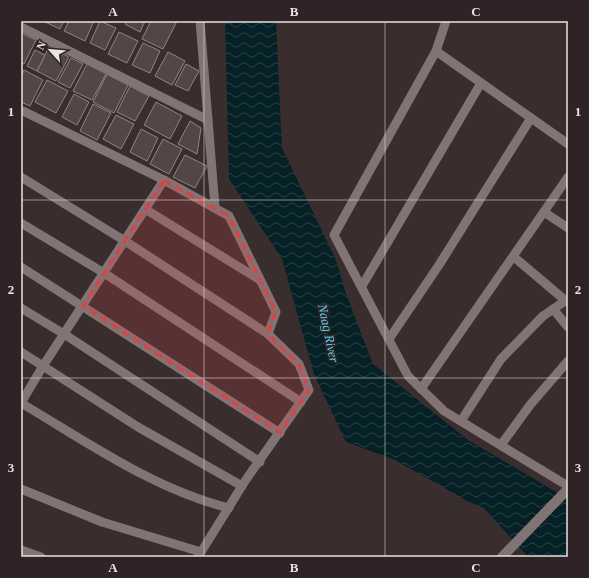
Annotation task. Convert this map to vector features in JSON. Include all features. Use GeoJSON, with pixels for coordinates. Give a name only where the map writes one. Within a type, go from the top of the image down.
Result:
{"type":"FeatureCollection","features":[{"type":"Feature","properties":{"kind":"street"},"geometry":{"type":"LineString","coordinates":[[200,21],[215,207]]}},
{"type":"Feature","properties":{"kind":"street"},"geometry":{"type":"LineString","coordinates":[[446,21],[436,51],[334,234],[408,376],[444,411],[568,486]]}},
{"type":"Feature","properties":{"kind":"street"},"geometry":{"type":"LineString","coordinates":[[21,27],[208,120]]}},
{"type":"Feature","properties":{"kind":"street"},"geometry":{"type":"LineString","coordinates":[[436,51],[568,144]]}},
{"type":"Feature","properties":{"kind":"street"},"geometry":{"type":"LineString","coordinates":[[362,286],[481,82]]}},
{"type":"Feature","properties":{"kind":"street"},"geometry":{"type":"LineString","coordinates":[[22,112],[164,180],[229,216],[276,312],[268,334]]}},
{"type":"Feature","properties":{"kind":"street"},"geometry":{"type":"LineString","coordinates":[[389,339],[440,265],[531,118]]}},
{"type":"Feature","properties":{"kind":"street"},"geometry":{"type":"LineString","coordinates":[[21,177],[125,241],[268,334],[299,364],[309,390],[242,486],[200,554],[102,522],[21,489]]}},
{"type":"Feature","properties":{"kind":"street"},"geometry":{"type":"LineString","coordinates":[[421,389],[514,257],[568,177]]}},
{"type":"Feature","properties":{"kind":"street"},"geometry":{"type":"LineString","coordinates":[[164,180],[43,366],[21,403],[162,486],[209,503],[229,508]]}},
{"type":"Feature","properties":{"kind":"street"},"geometry":{"type":"LineString","coordinates":[[146,209],[260,281]]}},
{"type":"Feature","properties":{"kind":"street"},"geometry":{"type":"LineString","coordinates":[[544,212],[568,228]]}},
{"type":"Feature","properties":{"kind":"street"},"geometry":{"type":"LineString","coordinates":[[21,223],[104,273],[300,402]]}},
{"type":"Feature","properties":{"kind":"street"},"geometry":{"type":"LineString","coordinates":[[461,422],[501,359],[543,316],[567,300],[514,257]]}},
{"type":"Feature","properties":{"kind":"street"},"geometry":{"type":"LineString","coordinates":[[21,267],[280,433]]}},
{"type":"Feature","properties":{"kind":"street"},"geometry":{"type":"LineString","coordinates":[[21,308],[64,334],[260,462]]}},
{"type":"Feature","properties":{"kind":"street"},"geometry":{"type":"LineString","coordinates":[[553,309],[568,328]]}},
{"type":"Feature","properties":{"kind":"street"},"geometry":{"type":"LineString","coordinates":[[21,352],[138,427],[242,486]]}},
{"type":"Feature","properties":{"kind":"street"},"geometry":{"type":"LineString","coordinates":[[501,445],[530,405],[568,361]]}},
{"type":"Feature","properties":{"kind":"street"},"geometry":{"type":"LineString","coordinates":[[505,555],[568,489]]}},
{"type":"Feature","properties":{"kind":"street"},"geometry":{"type":"LineString","coordinates":[[21,550],[41,557]]}},
{"type":"Feature","properties":{"kind":"highlighted area"},"geometry":{"type":"Polygon","coordinates":[[[164,180],[229,216],[276,312],[268,334],[299,364],[309,390],[280,433],[83,306],[164,180]]]}},
{"type":"Feature","properties":{"kind":"water","name":"Naag River"},"geometry":{"type":"Polygon","coordinates":[[[225,21],[276,21],[282,148],[336,260],[346,294],[373,364],[468,440],[568,499],[568,557],[528,557],[484,508],[467,501],[395,460],[346,442],[314,374],[282,259],[229,179],[225,21]]]}},
{"type":"Feature","properties":{"kind":"building"},"geometry":{"type":"Polygon","coordinates":[[[43,21],[64,21],[60,29],[43,21]]]}},
{"type":"Feature","properties":{"kind":"building"},"geometry":{"type":"Polygon","coordinates":[[[69,21],[94,21],[85,41],[64,31],[69,21]]]}},
{"type":"Feature","properties":{"kind":"building"},"geometry":{"type":"Polygon","coordinates":[[[100,21],[116,28],[105,50],[90,43],[100,21]]]}},
{"type":"Feature","properties":{"kind":"building"},"geometry":{"type":"Polygon","coordinates":[[[127,21],[145,21],[140,32],[125,24],[127,21]]]}},
{"type":"Feature","properties":{"kind":"building"},"geometry":{"type":"Polygon","coordinates":[[[151,21],[177,21],[163,49],[142,39],[151,21]]]}},
{"type":"Feature","properties":{"kind":"building"},"geometry":{"type":"Polygon","coordinates":[[[119,32],[138,41],[127,63],[108,54],[119,32]]]}},
{"type":"Feature","properties":{"kind":"building"},"geometry":{"type":"Polygon","coordinates":[[[21,33],[36,40],[24,64],[21,63],[21,33]]]}},
{"type":"Feature","properties":{"kind":"building"},"geometry":{"type":"Polygon","coordinates":[[[143,43],[160,51],[150,73],[132,65],[143,43]]]}},
{"type":"Feature","properties":{"kind":"building"},"geometry":{"type":"Polygon","coordinates":[[[49,47],[69,57],[56,81],[37,71],[49,47]]]}},
{"type":"Feature","properties":{"kind":"building"},"geometry":{"type":"Polygon","coordinates":[[[35,50],[45,55],[37,71],[27,66],[35,50]]]}},
{"type":"Feature","properties":{"kind":"building"},"geometry":{"type":"Polygon","coordinates":[[[168,52],[185,61],[172,85],[155,76],[168,52]]]}},
{"type":"Feature","properties":{"kind":"building"},"geometry":{"type":"Polygon","coordinates":[[[71,58],[83,64],[70,88],[58,82],[71,58]]]}},
{"type":"Feature","properties":{"kind":"building"},"geometry":{"type":"Polygon","coordinates":[[[88,62],[107,72],[92,100],[73,91],[88,62]]]}},
{"type":"Feature","properties":{"kind":"building"},"geometry":{"type":"Polygon","coordinates":[[[186,64],[199,71],[188,91],[175,85],[186,64]]]}},
{"type":"Feature","properties":{"kind":"building"},"geometry":{"type":"Polygon","coordinates":[[[24,70],[43,80],[30,106],[21,102],[21,77],[24,70]]]}},
{"type":"Feature","properties":{"kind":"building"},"geometry":{"type":"Polygon","coordinates":[[[107,74],[128,85],[114,113],[93,102],[107,74]]]}},
{"type":"Feature","properties":{"kind":"building"},"geometry":{"type":"Polygon","coordinates":[[[47,80],[68,91],[56,113],[35,102],[47,80]]]}},
{"type":"Feature","properties":{"kind":"building"},"geometry":{"type":"Polygon","coordinates":[[[130,86],[149,96],[135,121],[117,112],[130,86]]]}},
{"type":"Feature","properties":{"kind":"building"},"geometry":{"type":"Polygon","coordinates":[[[74,94],[89,102],[77,125],[62,117],[74,94]]]}},
{"type":"Feature","properties":{"kind":"building"},"geometry":{"type":"Polygon","coordinates":[[[156,102],[182,116],[170,139],[144,125],[156,102]]]}},
{"type":"Feature","properties":{"kind":"building"},"geometry":{"type":"Polygon","coordinates":[[[93,104],[111,113],[97,140],[80,131],[93,104]]]}},
{"type":"Feature","properties":{"kind":"building"},"geometry":{"type":"Polygon","coordinates":[[[116,115],[134,124],[121,149],[103,139],[116,115]]]}},
{"type":"Feature","properties":{"kind":"building"},"geometry":{"type":"Polygon","coordinates":[[[190,121],[201,128],[197,154],[178,144],[190,121]]]}},
{"type":"Feature","properties":{"kind":"building"},"geometry":{"type":"Polygon","coordinates":[[[141,129],[158,138],[147,161],[130,152],[141,129]]]}},
{"type":"Feature","properties":{"kind":"building"},"geometry":{"type":"Polygon","coordinates":[[[163,139],[182,149],[169,174],[150,164],[163,139]]]}},
{"type":"Feature","properties":{"kind":"building"},"geometry":{"type":"Polygon","coordinates":[[[185,155],[207,166],[195,188],[173,177],[185,155]]]}}]}
